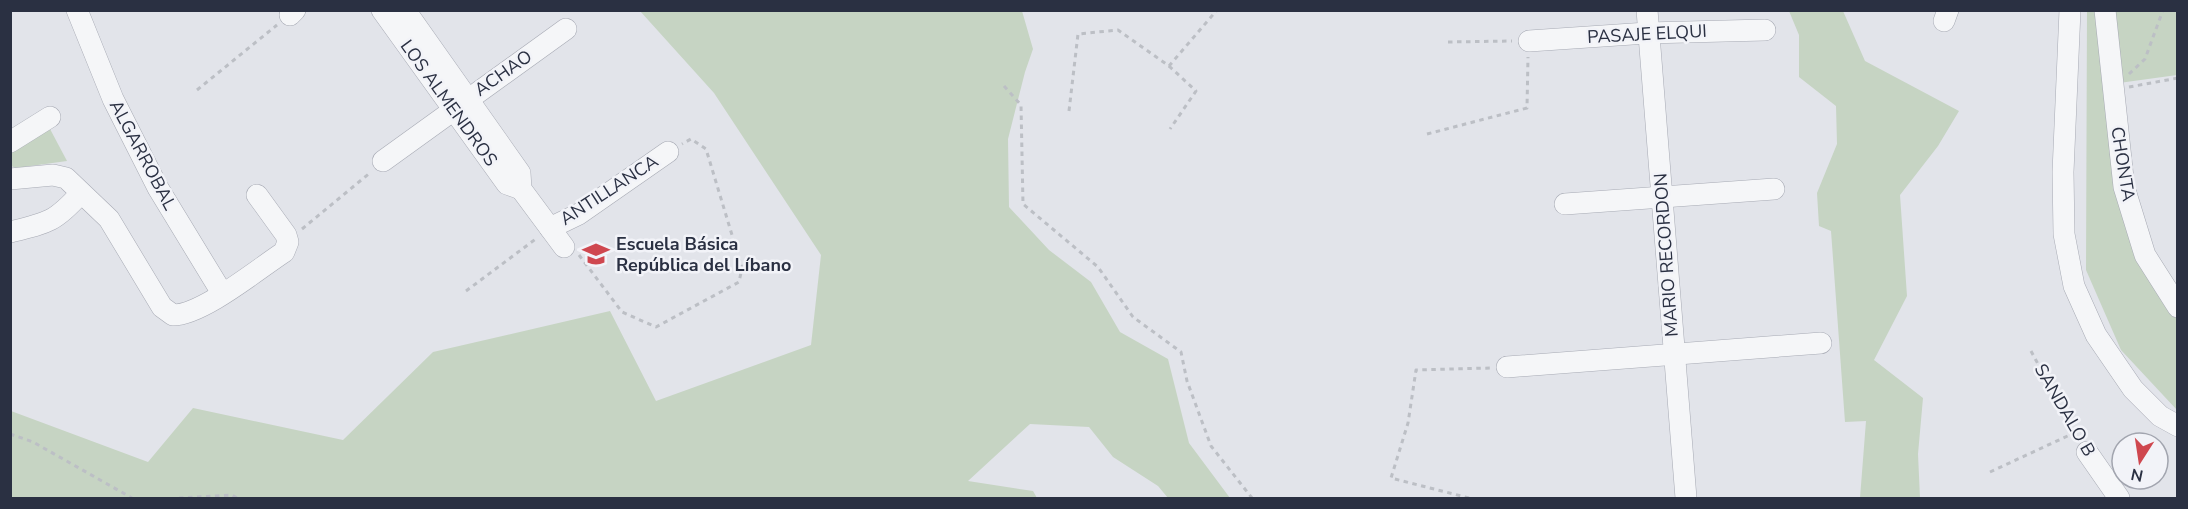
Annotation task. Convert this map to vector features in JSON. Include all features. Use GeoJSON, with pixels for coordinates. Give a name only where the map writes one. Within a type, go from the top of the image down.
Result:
{"type":"FeatureCollection","features":[{"type":"Feature","properties":{"kind":"street","name":"ALGARROBAL"},"geometry":{"type":"LineString","coordinates":[[77,10],[113,99],[158,188],[222,293]]}},
{"type":"Feature","properties":{"kind":"street","name":"LOS ALMENDROS"},"geometry":{"type":"LineString","coordinates":[[382,10],[460,104]]}},
{"type":"Feature","properties":{"kind":"street","name":"LOS ALMENDROS"},"geometry":{"type":"LineString","coordinates":[[405,10],[507,184],[521,189],[564,247]]}},
{"type":"Feature","properties":{"kind":"street","name":"MARIO RECORDON"},"geometry":{"type":"LineString","coordinates":[[1647,10],[1647,33],[1686,498]]}},
{"type":"Feature","properties":{"kind":"street"},"geometry":{"type":"LineString","coordinates":[[2070,10],[2063,172],[2064,234],[2074,286],[2096,335],[2133,389],[2160,416],[2178,426]]}},
{"type":"Feature","properties":{"kind":"street","name":"CHONTA"},"geometry":{"type":"LineString","coordinates":[[2105,10],[2124,187],[2138,236],[2150,264],[2178,307]]}},
{"type":"Feature","properties":{"kind":"street","name":"ACHAO"},"geometry":{"type":"LineString","coordinates":[[383,161],[566,29]]}},
{"type":"Feature","properties":{"kind":"street","name":"PASAJE ELQUI"},"geometry":{"type":"LineString","coordinates":[[1529,40],[1647,33],[1765,30]]}},
{"type":"Feature","properties":{"kind":"street"},"geometry":{"type":"LineString","coordinates":[[10,142],[50,117]]}},
{"type":"Feature","properties":{"kind":"street","name":"ANTILLANCA"},"geometry":{"type":"LineString","coordinates":[[550,228],[579,214],[668,152]]}},
{"type":"Feature","properties":{"kind":"street"},"geometry":{"type":"LineString","coordinates":[[10,179],[53,175],[66,178],[109,219],[162,307],[173,315],[189,313],[284,252],[288,242],[286,235],[257,195]]}},
{"type":"Feature","properties":{"kind":"street"},"geometry":{"type":"LineString","coordinates":[[1565,204],[1774,189]]}},
{"type":"Feature","properties":{"kind":"street"},"geometry":{"type":"LineString","coordinates":[[10,232],[50,222],[62,214],[81,193]]}},
{"type":"Feature","properties":{"kind":"street"},"geometry":{"type":"LineString","coordinates":[[1507,367],[1821,343]]}},
{"type":"Feature","properties":{"kind":"street","name":"SANDALO B"},"geometry":{"type":"LineString","coordinates":[[2087,452],[2119,498]]}},
{"type":"Feature","properties":{"kind":"path"},"geometry":{"type":"LineString","coordinates":[[1169,66],[1217,10]]}},
{"type":"Feature","properties":{"kind":"path"},"geometry":{"type":"LineString","coordinates":[[2113,89],[2145,59],[2163,10]]}},
{"type":"Feature","properties":{"kind":"path"},"geometry":{"type":"LineString","coordinates":[[197,90],[293,13]]}},
{"type":"Feature","properties":{"kind":"path"},"geometry":{"type":"LineString","coordinates":[[1069,111],[1078,34],[1118,30],[1169,66],[1196,91],[1170,129]]}},
{"type":"Feature","properties":{"kind":"path"},"geometry":{"type":"LineString","coordinates":[[1427,134],[1527,108],[1529,40],[1448,42]]}},
{"type":"Feature","properties":{"kind":"path"},"geometry":{"type":"LineString","coordinates":[[1004,86],[1021,105],[1023,204],[1098,267],[1133,317],[1181,352],[1187,381],[1211,446],[1252,498]]}},
{"type":"Feature","properties":{"kind":"path"},"geometry":{"type":"LineString","coordinates":[[564,247],[572,246],[622,312],[656,327],[739,282],[742,268],[706,149],[691,139]]}},
{"type":"Feature","properties":{"kind":"path"},"geometry":{"type":"LineString","coordinates":[[288,242],[383,161]]}},
{"type":"Feature","properties":{"kind":"path"},"geometry":{"type":"LineString","coordinates":[[466,291],[550,228]]}},
{"type":"Feature","properties":{"kind":"path","name":"SANDALO B"},"geometry":{"type":"LineString","coordinates":[[2031,351],[2074,433],[2087,452]]}},
{"type":"Feature","properties":{"kind":"path"},"geometry":{"type":"LineString","coordinates":[[1469,498],[1391,478],[1408,423],[1416,370],[1507,367]]}},
{"type":"Feature","properties":{"kind":"path"},"geometry":{"type":"LineString","coordinates":[[1990,472],[2074,433]]}},
{"type":"Feature","properties":{"kind":"path"},"geometry":{"type":"LineString","coordinates":[[10,434],[33,442],[132,498]]}},
{"type":"Feature","properties":{"kind":"path"},"geometry":{"type":"LineString","coordinates":[[179,498],[232,495],[237,498]]}},
{"type":"Feature","properties":{"kind":"green space"},"geometry":{"type":"Polygon","coordinates":[[[640,11],[1022,11],[1033,49],[1008,139],[1009,207],[1049,250],[1091,282],[1120,332],[1168,359],[1189,443],[1230,498],[1168,498],[1158,486],[1113,457],[1089,427],[1030,424],[968,481],[1033,491],[1037,498],[11,498],[11,411],[148,462],[193,408],[343,440],[433,352],[610,311],[656,401],[811,345],[821,255],[714,93],[640,11]]]}},
{"type":"Feature","properties":{"kind":"green space"},"geometry":{"type":"Polygon","coordinates":[[[1789,11],[1843,11],[1865,61],[1959,111],[1938,146],[1900,195],[1907,296],[1874,360],[1923,398],[1918,454],[1920,498],[1860,498],[1866,421],[1845,422],[1831,231],[1819,226],[1817,193],[1837,144],[1836,106],[1799,77],[1799,35],[1789,11]]]}},
{"type":"Feature","properties":{"kind":"green space"},"geometry":{"type":"Polygon","coordinates":[[[2087,11],[2102,11],[2120,187],[2177,313],[2177,410],[2121,350],[2086,270],[2087,11]]]}},
{"type":"Feature","properties":{"kind":"green space"},"geometry":{"type":"Polygon","coordinates":[[[2115,11],[2177,11],[2177,75],[2119,83],[2115,11]]]}},
{"type":"Feature","properties":{"kind":"green space"},"geometry":{"type":"Polygon","coordinates":[[[50,129],[67,161],[16,168],[11,166],[10,152],[50,129]]]}},
{"type":"Feature","properties":{"kind":"place","name":"Escuela Básica República del Líbano"},"geometry":{"type":"Point","coordinates":[596,254]}}]}
